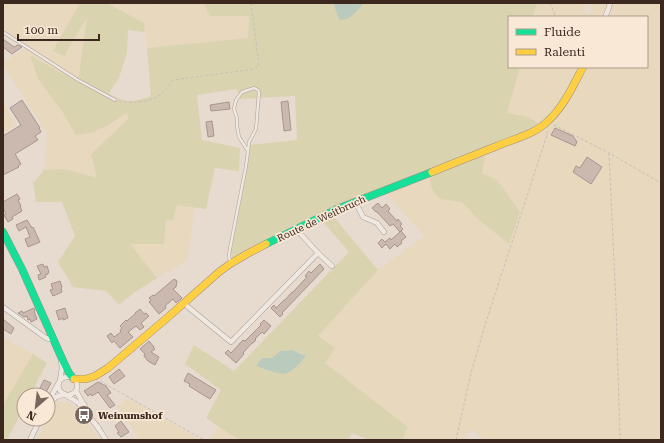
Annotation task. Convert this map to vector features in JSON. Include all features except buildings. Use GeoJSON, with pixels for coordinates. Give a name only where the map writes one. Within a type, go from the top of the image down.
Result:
{"type":"FeatureCollection","features":[{"type":"Feature","properties":{"kind":"street"},"geometry":{"type":"LineString","coordinates":[[605,16],[610,3]]}},
{"type":"Feature","properties":{"kind":"street","name":"Route de Weitbruch"},"geometry":{"type":"LineString","coordinates":[[56,388],[60,381],[67,376],[86,379],[95,376],[108,368],[219,272],[246,254],[355,201],[520,136],[547,122],[562,105],[582,68]]}},
{"type":"Feature","properties":{"kind":"street"},"geometry":{"type":"LineString","coordinates":[[355,201],[363,217],[377,223],[384,232]]}},
{"type":"Feature","properties":{"kind":"street"},"geometry":{"type":"LineString","coordinates":[[297,230],[332,266]]}},
{"type":"Feature","properties":{"kind":"street"},"geometry":{"type":"LineString","coordinates":[[3,232],[22,269],[61,357],[69,373],[77,383],[76,389],[80,399],[106,440]]}},
{"type":"Feature","properties":{"kind":"street"},"geometry":{"type":"LineString","coordinates":[[184,303],[231,342],[318,253]]}},
{"type":"Feature","properties":{"kind":"street"},"geometry":{"type":"LineString","coordinates":[[3,307],[46,338],[53,339]]}},
{"type":"Feature","properties":{"kind":"street"},"geometry":{"type":"LineString","coordinates":[[61,357],[62,368],[59,388],[60,391],[77,402],[99,429]]}},
{"type":"Feature","properties":{"kind":"street","name":"Route de Weitbruch"},"geometry":{"type":"LineString","coordinates":[[56,398],[71,394],[86,379]]}},
{"type":"Feature","properties":{"kind":"street"},"geometry":{"type":"LineString","coordinates":[[30,440],[36,427]]}},
{"type":"Feature","properties":{"kind":"lane"},"geometry":{"type":"LineString","coordinates":[[3,32],[78,80],[115,100]]}},
{"type":"Feature","properties":{"kind":"lane"},"geometry":{"type":"LineString","coordinates":[[230,264],[228,254],[246,166],[248,151],[249,142],[256,129],[259,92],[254,88],[242,92],[236,100],[234,110],[237,118],[239,137],[248,151]]}},
{"type":"Feature","properties":{"kind":"path"},"geometry":{"type":"LineString","coordinates":[[115,100],[132,102],[150,100],[161,94],[173,80],[255,69],[259,65],[251,3]]}},
{"type":"Feature","properties":{"kind":"path"},"geometry":{"type":"LineString","coordinates":[[550,3],[556,16]]}},
{"type":"Feature","properties":{"kind":"path"},"geometry":{"type":"LineString","coordinates":[[456,440],[473,366],[547,135],[547,122],[609,153],[661,183]]}},
{"type":"Feature","properties":{"kind":"path"},"geometry":{"type":"LineString","coordinates":[[609,153],[620,440]]}},
{"type":"Feature","properties":{"kind":"path"},"geometry":{"type":"LineString","coordinates":[[95,376],[99,380],[204,440]]}},
{"type":"Feature","properties":{"kind":"shaded area"},"geometry":{"type":"Polygon","coordinates":[[[5,3],[80,3],[54,51],[87,16],[78,82],[30,56],[76,135],[91,133],[107,126],[126,113],[129,118],[91,154],[97,178],[65,169],[44,170],[47,133],[3,65],[3,63],[28,46],[3,30],[3,6],[5,3]]]}},
{"type":"Feature","properties":{"kind":"shaded area"},"geometry":{"type":"Polygon","coordinates":[[[80,3],[107,3],[144,23],[145,32],[128,30],[127,53],[119,78],[109,93],[120,99],[135,101],[151,96],[147,48],[248,38],[249,16],[210,16],[203,3],[333,3],[339,19],[362,6],[362,3],[537,3],[533,16],[508,16],[508,68],[520,68],[507,113],[528,117],[538,123],[531,129],[328,210],[378,270],[318,336],[335,348],[325,363],[408,427],[402,440],[369,440],[352,433],[348,440],[239,440],[206,418],[221,390],[185,364],[194,345],[234,371],[349,252],[319,217],[232,259],[231,251],[250,145],[297,140],[295,96],[240,99],[237,89],[197,95],[202,140],[240,148],[239,171],[215,168],[206,209],[177,205],[173,221],[166,220],[164,244],[130,244],[157,278],[135,292],[119,305],[106,291],[73,287],[58,262],[75,236],[62,202],[36,202],[33,183],[44,170],[65,169],[97,178],[91,154],[129,118],[126,113],[107,126],[91,133],[76,135],[62,111],[38,79],[30,55],[78,82],[87,17],[64,56],[53,51],[80,3]],[[292,350],[280,351],[272,358],[262,358],[257,364],[306,356],[292,350]]]}},
{"type":"Feature","properties":{"kind":"shaded area"},"geometry":{"type":"Polygon","coordinates":[[[107,3],[151,3],[152,5],[162,3],[203,3],[210,16],[249,16],[248,38],[147,48],[144,23],[107,3]]]}},
{"type":"Feature","properties":{"kind":"shaded area"},"geometry":{"type":"Polygon","coordinates":[[[333,3],[362,3],[362,6],[352,16],[343,20],[339,19],[333,3]]]}},
{"type":"Feature","properties":{"kind":"shaded area"},"geometry":{"type":"Polygon","coordinates":[[[537,3],[582,3],[587,15],[593,10],[591,3],[661,3],[661,440],[485,440],[471,429],[465,440],[402,440],[407,427],[325,363],[318,336],[378,270],[424,236],[382,189],[528,117],[507,113],[520,68],[648,68],[648,16],[533,16],[537,3]]]}},
{"type":"Feature","properties":{"kind":"shaded area"},"geometry":{"type":"Polygon","coordinates":[[[3,103],[16,125],[3,133],[3,103]]]}},
{"type":"Feature","properties":{"kind":"shaded area"},"geometry":{"type":"Polygon","coordinates":[[[485,153],[482,173],[497,180],[520,212],[509,244],[479,220],[462,202],[440,199],[432,189],[429,175],[485,153]]]}},
{"type":"Feature","properties":{"kind":"shaded area"},"geometry":{"type":"Polygon","coordinates":[[[177,205],[195,207],[187,261],[157,278],[129,243],[164,244],[167,220],[173,221],[177,205]]]}},
{"type":"Feature","properties":{"kind":"shaded area"},"geometry":{"type":"Polygon","coordinates":[[[3,338],[33,354],[3,405],[3,338]]]}},
{"type":"Feature","properties":{"kind":"shaded area"},"geometry":{"type":"Polygon","coordinates":[[[292,350],[306,356],[295,368],[287,373],[276,373],[256,366],[262,358],[272,358],[280,351],[292,350]]]}},
{"type":"Feature","properties":{"kind":"shaded area"},"geometry":{"type":"Polygon","coordinates":[[[33,354],[47,363],[34,387],[16,387],[16,423],[7,440],[3,440],[3,405],[33,354]]]}},
{"type":"Feature","properties":{"kind":"shaded area"},"geometry":{"type":"Polygon","coordinates":[[[129,398],[200,440],[140,440],[117,406],[129,398]]]}},
{"type":"Feature","properties":{"kind":"shaded area"},"geometry":{"type":"Polygon","coordinates":[[[56,403],[70,403],[77,408],[101,440],[37,440],[43,427],[56,427],[56,403]]]}},
{"type":"Feature","properties":{"kind":"shaded area"},"geometry":{"type":"Polygon","coordinates":[[[218,426],[239,440],[209,440],[218,426]]]}},
{"type":"Feature","properties":{"kind":"traffic: fast"},"geometry":{"type":"LineString","coordinates":[[266,244],[337,209],[432,172]]}},
{"type":"Feature","properties":{"kind":"traffic: fast"},"geometry":{"type":"LineString","coordinates":[[3,232],[22,269],[64,363],[73,378]]}},
{"type":"Feature","properties":{"kind":"traffic: slow"},"geometry":{"type":"LineString","coordinates":[[432,172],[524,136],[543,126],[554,115],[563,102],[582,68]]}},
{"type":"Feature","properties":{"kind":"traffic: slow"},"geometry":{"type":"LineString","coordinates":[[74,379],[86,379],[95,376],[108,368],[219,272],[230,264],[266,244]]}},
{"type":"Feature","properties":{"kind":"place","name":"Weinumshof"},"geometry":{"type":"Point","coordinates":[84,415]}}]}
